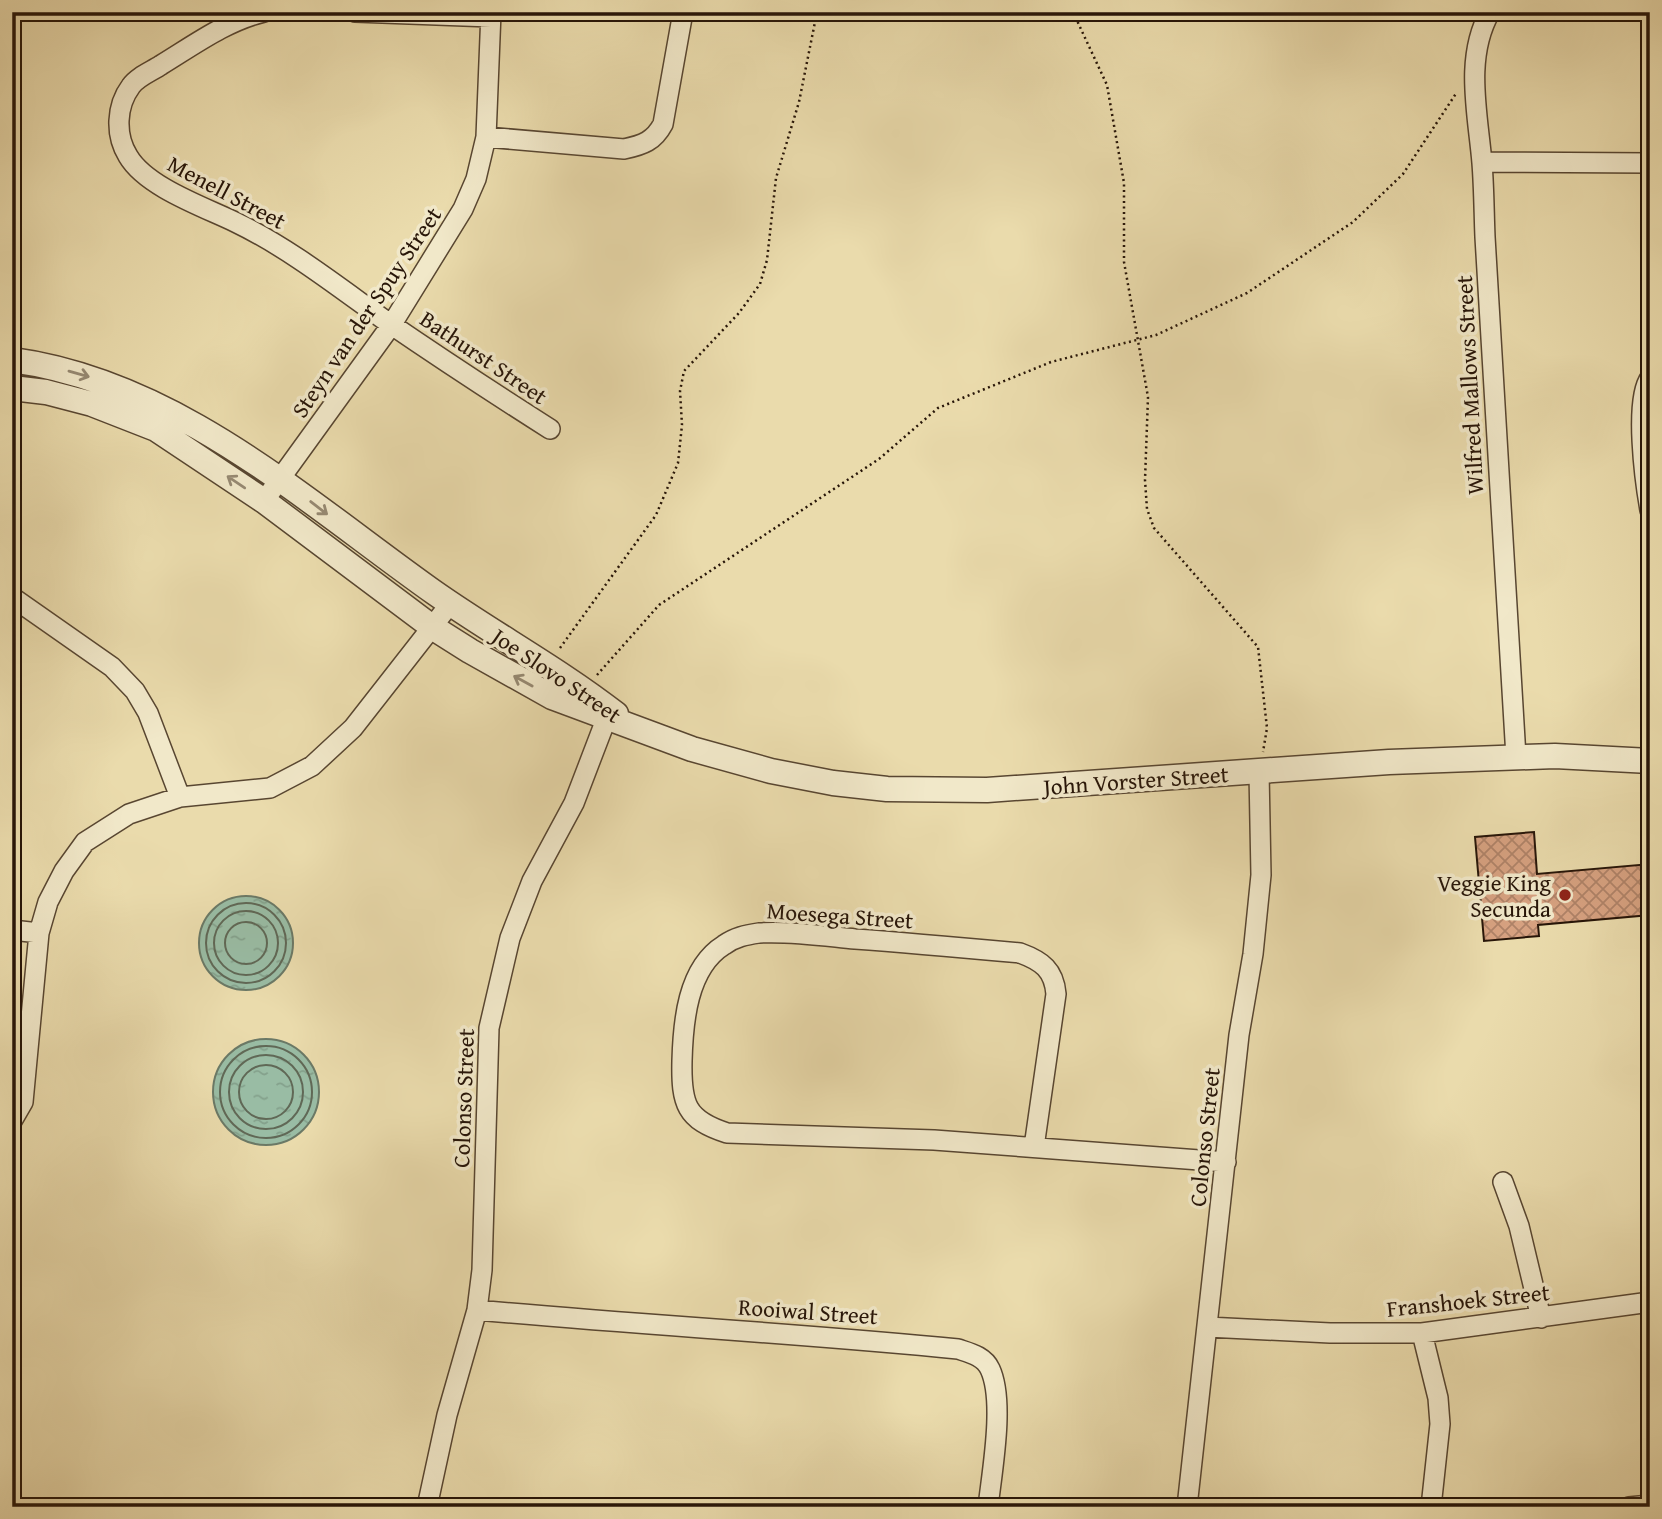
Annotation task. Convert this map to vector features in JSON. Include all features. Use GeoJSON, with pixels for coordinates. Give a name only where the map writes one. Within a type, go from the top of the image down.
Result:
{"type":"FeatureCollection","features":[{"type":"Feature","properties":{"kind":"street","name":"Menell Street"},"geometry":{"type":"LineString","coordinates":[[264,12],[217,31],[133,83],[123,98],[118,113],[127,156],[143,174],[290,253],[391,324]]}},
{"type":"Feature","properties":{"kind":"street"},"geometry":{"type":"LineString","coordinates":[[355,12],[491,15]]}},
{"type":"Feature","properties":{"kind":"street"},"geometry":{"type":"LineString","coordinates":[[485,136],[624,149],[641,145],[656,136],[663,124],[684,12]]}},
{"type":"Feature","properties":{"kind":"street","name":"Wilfred Mallows Street"},"geometry":{"type":"LineString","coordinates":[[1490,12],[1482,33],[1475,76],[1475,102],[1482,162],[1516,757]]}},
{"type":"Feature","properties":{"kind":"street","name":"Steyn van der Spuy Street"},"geometry":{"type":"LineString","coordinates":[[264,501],[391,324],[463,209],[476,179],[485,136],[491,15]]}},
{"type":"Feature","properties":{"kind":"street"},"geometry":{"type":"LineString","coordinates":[[1482,162],[1650,163]]}},
{"type":"Feature","properties":{"kind":"street","name":"Bathurst Street"},"geometry":{"type":"LineString","coordinates":[[391,324],[550,429]]}},
{"type":"Feature","properties":{"kind":"street","name":"Joe Slovo Street"},"geometry":{"type":"LineString","coordinates":[[12,360],[76,372],[156,404],[282,479],[357,538],[450,604],[584,690],[608,714]]}},
{"type":"Feature","properties":{"kind":"street"},"geometry":{"type":"LineString","coordinates":[[1650,378],[1642,398],[1650,510]]}},
{"type":"Feature","properties":{"kind":"street","name":"Joe Slovo Street"},"geometry":{"type":"LineString","coordinates":[[12,388],[46,392],[92,404],[156,429],[264,501],[432,627],[470,651],[552,697],[608,714],[631,725]]}},
{"type":"Feature","properties":{"kind":"street"},"geometry":{"type":"LineString","coordinates":[[12,597],[112,667],[135,691],[148,713],[180,797]]}},
{"type":"Feature","properties":{"kind":"street"},"geometry":{"type":"LineString","coordinates":[[12,1121],[23,1102],[39,933],[53,891],[85,842],[129,814],[180,797],[270,788],[312,766],[353,727],[450,604]]}},
{"type":"Feature","properties":{"kind":"street","name":"Colonso Street"},"geometry":{"type":"LineString","coordinates":[[427,1507],[447,1415],[477,1310],[482,1270],[489,1028],[496,991],[510,938],[532,881],[574,803],[608,714]]}},
{"type":"Feature","properties":{"kind":"street","name":"John Vorster Street"},"geometry":{"type":"LineString","coordinates":[[631,725],[692,750],[771,771],[833,783],[887,789],[987,790],[1388,762],[1516,757],[1650,761]]}},
{"type":"Feature","properties":{"kind":"street","name":"Colonso Street"},"geometry":{"type":"LineString","coordinates":[[1187,1507],[1239,1035],[1253,954],[1261,875],[1259,772]]}},
{"type":"Feature","properties":{"kind":"street"},"geometry":{"type":"LineString","coordinates":[[12,930],[39,933]]}},
{"type":"Feature","properties":{"kind":"street","name":"Moesega Street"},"geometry":{"type":"LineString","coordinates":[[1034,1147],[1056,994],[1050,969],[1036,958],[1020,953],[829,936],[761,933],[739,936],[721,946],[698,975],[685,1019],[683,1096],[690,1112],[708,1127],[727,1133],[934,1140],[1226,1162]]}},
{"type":"Feature","properties":{"kind":"street"},"geometry":{"type":"LineString","coordinates":[[1503,1182],[1520,1226],[1541,1318]]}},
{"type":"Feature","properties":{"kind":"street","name":"Franshoek Street"},"geometry":{"type":"LineString","coordinates":[[1207,1327],[1422,1334],[1650,1302]]}},
{"type":"Feature","properties":{"kind":"street","name":"Rooiwal Street"},"geometry":{"type":"LineString","coordinates":[[477,1310],[622,1323],[828,1336],[958,1349],[978,1356],[990,1368],[995,1391],[997,1422],[988,1507]]}},
{"type":"Feature","properties":{"kind":"street"},"geometry":{"type":"LineString","coordinates":[[1422,1334],[1438,1398],[1440,1424],[1431,1507]]}},
{"type":"Feature","properties":{"kind":"street"},"geometry":{"type":"LineString","coordinates":[[1629,1507],[1650,1505]]}},
{"type":"Feature","properties":{"kind":"path"},"geometry":{"type":"LineString","coordinates":[[547,664],[656,515],[678,463],[682,425],[680,391],[684,371],[739,313],[760,284],[767,260],[776,178],[799,102],[817,12]]}},
{"type":"Feature","properties":{"kind":"path"},"geometry":{"type":"LineString","coordinates":[[1073,12],[1107,85],[1124,183],[1124,262],[1148,397],[1144,480],[1147,509],[1154,528],[1258,647],[1267,728],[1259,772]]}},
{"type":"Feature","properties":{"kind":"path"},"geometry":{"type":"LineString","coordinates":[[584,690],[659,605],[878,459],[938,408],[1051,362],[1156,335],[1247,293],[1353,222],[1403,174],[1462,84],[1475,76]]}},
{"type":"Feature","properties":{"kind":"water"},"geometry":{"type":"Polygon","coordinates":[[[246,896],[264,899],[279,910],[290,925],[293,943],[290,961],[279,976],[264,987],[246,990],[228,987],[213,976],[202,961],[199,943],[202,925],[213,910],[228,899],[246,896]]]}},
{"type":"Feature","properties":{"kind":"water"},"geometry":{"type":"Polygon","coordinates":[[[266,1039],[286,1043],[304,1054],[315,1072],[319,1092],[315,1112],[304,1130],[286,1141],[266,1145],[246,1141],[228,1130],[217,1112],[213,1092],[217,1072],[228,1054],[246,1043],[266,1039]]]}},
{"type":"Feature","properties":{"kind":"building","name":"Veggie King Secunda"},"geometry":{"type":"Polygon","coordinates":[[[1534,832],[1537,874],[1650,864],[1650,915],[1538,925],[1539,936],[1484,941],[1475,837],[1534,832]]]}},
{"type":"Feature","properties":{"kind":"place","name":"Veggie King Secunda"},"geometry":{"type":"Point","coordinates":[1565,895]}}]}
